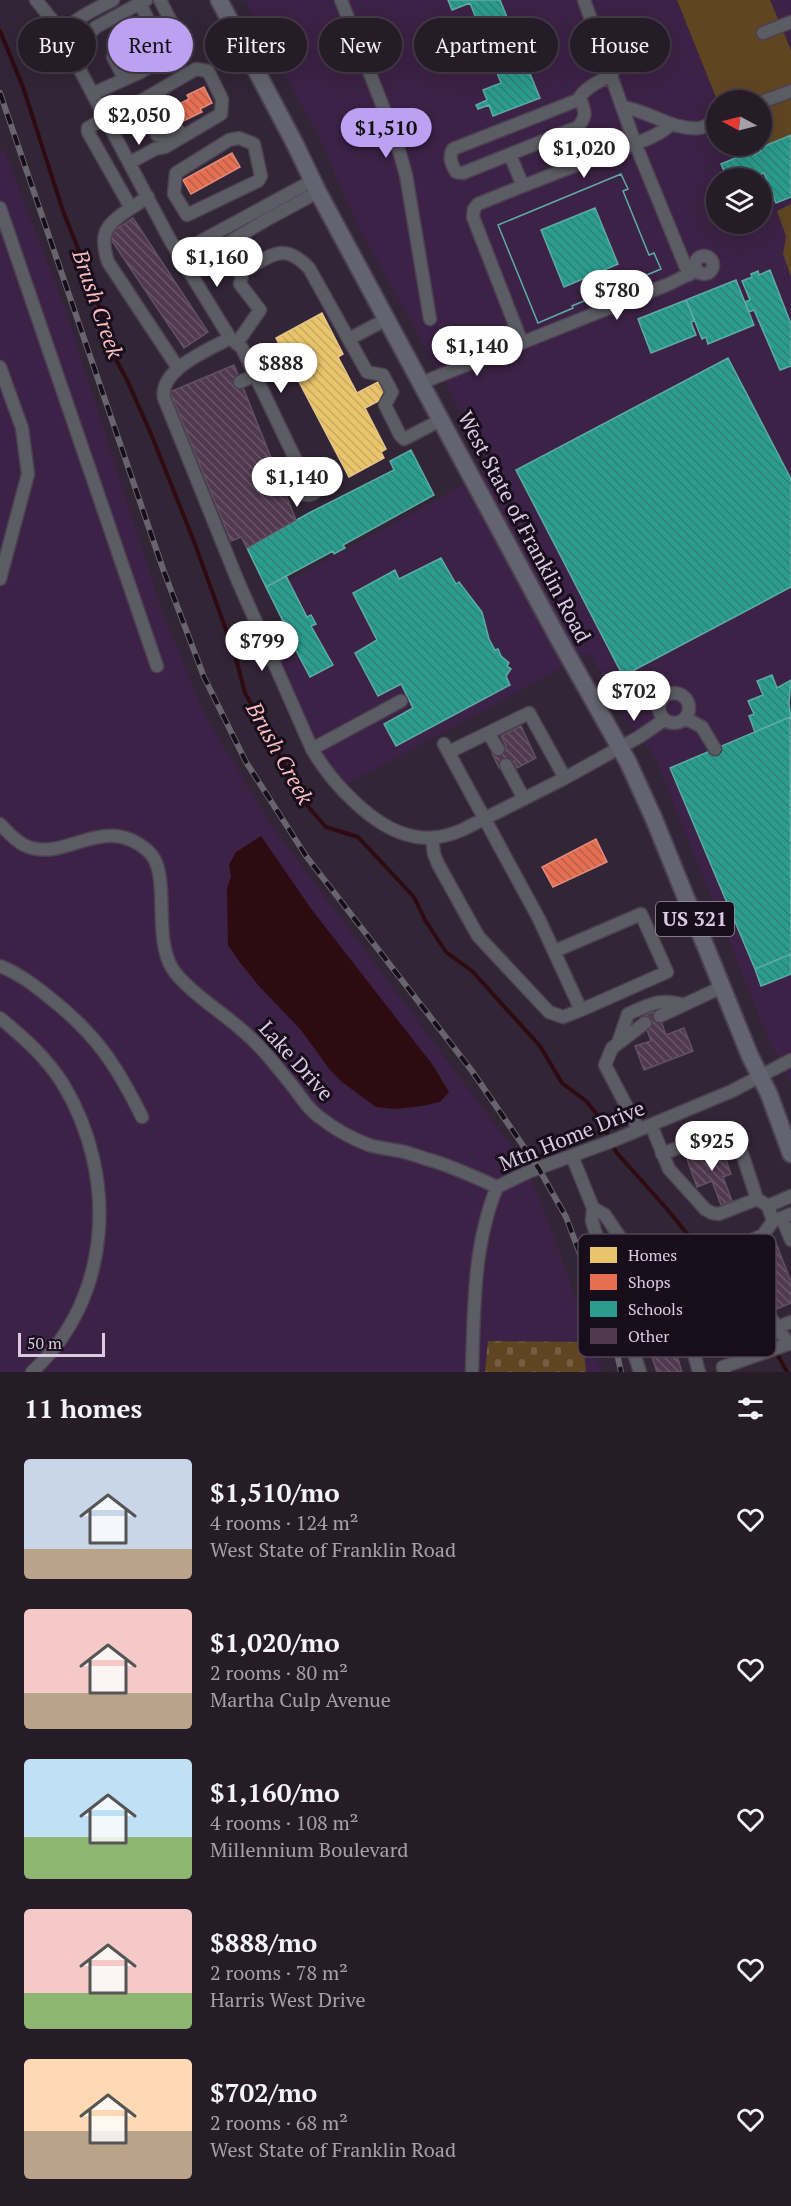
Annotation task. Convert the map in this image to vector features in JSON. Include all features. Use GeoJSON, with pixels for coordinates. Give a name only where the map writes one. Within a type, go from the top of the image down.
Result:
{"type":"FeatureCollection","features":[{"type":"Feature","properties":{"kind":"highway","name":"West State of Franklin Road"},"geometry":{"type":"LineString","coordinates":[[219,0],[315,186],[619,748],[654,819],[722,987],[781,1124],[791,1154]]}},
{"type":"Feature","properties":{"kind":"street"},"geometry":{"type":"LineString","coordinates":[[81,18],[113,0]]}},
{"type":"Feature","properties":{"kind":"street"},"geometry":{"type":"LineString","coordinates":[[160,0],[169,18]]}},
{"type":"Feature","properties":{"kind":"street"},"geometry":{"type":"LineString","coordinates":[[341,0],[396,140],[406,176],[430,319]]}},
{"type":"Feature","properties":{"kind":"street"},"geometry":{"type":"LineString","coordinates":[[421,383],[698,272],[635,144],[584,0]]}},
{"type":"Feature","properties":{"kind":"street"},"geometry":{"type":"LineString","coordinates":[[42,2],[52,18]]}},
{"type":"Feature","properties":{"kind":"street"},"geometry":{"type":"LineString","coordinates":[[96,27],[143,2],[151,26],[138,46],[113,57],[124,78]]}},
{"type":"Feature","properties":{"kind":"street"},"geometry":{"type":"LineString","coordinates":[[763,33],[791,22]]}},
{"type":"Feature","properties":{"kind":"street"},"geometry":{"type":"LineString","coordinates":[[130,162],[155,149],[165,147],[221,114],[222,99],[208,71],[196,69],[88,128],[88,132],[131,208]]}},
{"type":"Feature","properties":{"kind":"street"},"geometry":{"type":"LineString","coordinates":[[81,72],[108,118],[170,240],[233,341],[242,348],[303,475]]}},
{"type":"Feature","properties":{"kind":"street"},"geometry":{"type":"LineString","coordinates":[[94,93],[141,72]]}},
{"type":"Feature","properties":{"kind":"street"},"geometry":{"type":"LineString","coordinates":[[578,100],[581,101],[586,112],[578,127],[463,173],[456,172],[451,163],[453,149],[578,100],[581,94],[612,75]]}},
{"type":"Feature","properties":{"kind":"street"},"geometry":{"type":"LineString","coordinates":[[772,98],[791,91]]}},
{"type":"Feature","properties":{"kind":"street"},"geometry":{"type":"LineString","coordinates":[[146,98],[143,109],[153,131],[160,137],[169,136],[222,107]]}},
{"type":"Feature","properties":{"kind":"street"},"geometry":{"type":"LineString","coordinates":[[132,105],[155,149]]}},
{"type":"Feature","properties":{"kind":"street"},"geometry":{"type":"LineString","coordinates":[[622,107],[632,108],[670,124],[700,128],[706,126]]}},
{"type":"Feature","properties":{"kind":"street"},"geometry":{"type":"LineString","coordinates":[[522,343],[473,217],[474,209],[478,204],[635,144],[666,129],[670,124]]}},
{"type":"Feature","properties":{"kind":"street"},"geometry":{"type":"LineString","coordinates":[[239,138],[254,144],[261,176],[258,181],[187,215],[174,194],[176,173],[193,161],[229,140],[239,138]]}},
{"type":"Feature","properties":{"kind":"street"},"geometry":{"type":"LineString","coordinates":[[510,155],[523,186]]}},
{"type":"Feature","properties":{"kind":"street"},"geometry":{"type":"LineString","coordinates":[[179,253],[315,186]]}},
{"type":"Feature","properties":{"kind":"street"},"geometry":{"type":"LineString","coordinates":[[187,267],[266,220],[315,186]]}},
{"type":"Feature","properties":{"kind":"street"},"geometry":{"type":"LineString","coordinates":[[174,194],[131,208],[108,225],[104,245],[108,262],[178,368]]}},
{"type":"Feature","properties":{"kind":"street"},"geometry":{"type":"LineString","coordinates":[[0,208],[158,666]]}},
{"type":"Feature","properties":{"kind":"street"},"geometry":{"type":"LineString","coordinates":[[441,420],[404,439],[400,435],[385,405],[393,392],[383,375],[367,372],[309,268],[301,259],[280,251],[243,271],[240,284],[260,310],[233,341],[178,368],[171,373],[164,386],[164,398],[237,579],[312,749],[324,770],[340,788],[381,822],[397,832],[412,836],[446,837],[565,778],[639,737],[663,720],[677,723],[685,718],[689,709],[686,700],[673,693],[664,697],[659,706],[663,720]]}},
{"type":"Feature","properties":{"kind":"street"},"geometry":{"type":"LineString","coordinates":[[349,339],[387,319]]}},
{"type":"Feature","properties":{"kind":"street"},"geometry":{"type":"LineString","coordinates":[[0,367],[22,428],[28,474],[0,579]]}},
{"type":"Feature","properties":{"kind":"street"},"geometry":{"type":"LineString","coordinates":[[240,382],[255,375]]}},
{"type":"Feature","properties":{"kind":"street"},"geometry":{"type":"LineString","coordinates":[[312,749],[401,701]]}},
{"type":"Feature","properties":{"kind":"street"},"geometry":{"type":"LineString","coordinates":[[565,778],[529,713],[489,734],[446,748],[555,951],[581,1010]]}},
{"type":"Feature","properties":{"kind":"street"},"geometry":{"type":"LineString","coordinates":[[685,718],[702,726],[715,749]]}},
{"type":"Feature","properties":{"kind":"street"},"geometry":{"type":"LineString","coordinates":[[489,734],[498,749]]}},
{"type":"Feature","properties":{"kind":"street"},"geometry":{"type":"LineString","coordinates":[[506,765],[524,800]]}},
{"type":"Feature","properties":{"kind":"street","name":"Lake Drive"},"geometry":{"type":"LineString","coordinates":[[0,824],[23,844],[32,847],[47,849],[104,835],[128,837],[139,843],[151,853],[158,863],[162,936],[172,968],[187,984],[259,1046],[315,1114],[345,1135],[369,1145],[400,1151],[457,1168],[497,1187]]}},
{"type":"Feature","properties":{"kind":"street"},"geometry":{"type":"LineString","coordinates":[[432,838],[438,864],[478,936],[549,1012],[563,1017],[667,972],[641,914],[555,951]]}},
{"type":"Feature","properties":{"kind":"street"},"geometry":{"type":"LineString","coordinates":[[0,966],[20,974],[72,1015],[98,1041],[122,1075],[142,1117]]}},
{"type":"Feature","properties":{"kind":"street"},"geometry":{"type":"LineString","coordinates":[[660,1016],[722,987]]}},
{"type":"Feature","properties":{"kind":"street"},"geometry":{"type":"LineString","coordinates":[[618,1043],[628,1014],[650,1004],[668,1000],[684,1005]]}},
{"type":"Feature","properties":{"kind":"street"},"geometry":{"type":"LineString","coordinates":[[0,1018],[40,1054],[62,1083],[84,1131],[96,1170],[101,1214],[98,1252],[79,1308],[48,1358],[32,1372]]}},
{"type":"Feature","properties":{"kind":"street"},"geometry":{"type":"LineString","coordinates":[[639,1130],[605,1065],[612,1048],[645,1023]]}},
{"type":"Feature","properties":{"kind":"street","name":"Mtn Home Drive"},"geometry":{"type":"LineString","coordinates":[[497,1187],[528,1172],[617,1139],[732,1091],[791,1060]]}},
{"type":"Feature","properties":{"kind":"street"},"geometry":{"type":"LineString","coordinates":[[651,1125],[669,1169],[705,1209],[719,1214],[757,1199]]}},
{"type":"Feature","properties":{"kind":"street"},"geometry":{"type":"LineString","coordinates":[[662,1154],[726,1129],[732,1129],[735,1132],[757,1199],[782,1218],[791,1240]]}},
{"type":"Feature","properties":{"kind":"street"},"geometry":{"type":"LineString","coordinates":[[572,1156],[593,1208],[592,1221],[596,1234]]}},
{"type":"Feature","properties":{"kind":"street"},"geometry":{"type":"LineString","coordinates":[[472,1372],[476,1282],[487,1212],[497,1187]]}},
{"type":"Feature","properties":{"kind":"street"},"geometry":{"type":"LineString","coordinates":[[768,1206],[791,1196]]}},
{"type":"Feature","properties":{"kind":"street"},"geometry":{"type":"LineString","coordinates":[[593,1208],[605,1215],[618,1234]]}},
{"type":"Feature","properties":{"kind":"street"},"geometry":{"type":"LineString","coordinates":[[764,1234],[782,1218]]}},
{"type":"Feature","properties":{"kind":"street"},"geometry":{"type":"LineString","coordinates":[[778,1327],[791,1322]]}},
{"type":"Feature","properties":{"kind":"street"},"geometry":{"type":"LineString","coordinates":[[776,1324],[786,1345]]}},
{"type":"Feature","properties":{"kind":"street"},"geometry":{"type":"LineString","coordinates":[[635,1357],[640,1372]]}},
{"type":"Feature","properties":{"kind":"street"},"geometry":{"type":"LineString","coordinates":[[695,1357],[699,1372]]}},
{"type":"Feature","properties":{"kind":"street"},"geometry":{"type":"LineString","coordinates":[[724,1370],[756,1357]]}},
{"type":"Feature","properties":{"kind":"shaded area"},"geometry":{"type":"Polygon","coordinates":[[[245,0],[791,0],[791,1084],[769,1041],[654,755],[625,718],[590,653],[340,788],[324,770],[261,631],[304,607],[288,581],[492,469],[358,226],[320,140],[284,72],[307,72],[307,18],[255,18],[245,0]]]}},
{"type":"Feature","properties":{"kind":"shaded area"},"geometry":{"type":"Polygon","coordinates":[[[4,149],[65,309],[162,610],[204,714],[274,829],[524,1163],[549,1223],[578,1305],[578,1357],[597,1357],[602,1372],[0,1372],[0,151],[4,149]]]}},
{"type":"Feature","properties":{"kind":"shaded area"},"geometry":{"type":"Polygon","coordinates":[[[261,836],[312,910],[432,1064],[449,1092],[440,1102],[395,1109],[376,1107],[342,1082],[330,1070],[301,1030],[259,986],[228,945],[227,889],[231,876],[229,865],[236,852],[261,836]]]}},
{"type":"Feature","properties":{"kind":"green space"},"geometry":{"type":"Polygon","coordinates":[[[677,0],[770,0],[791,50],[791,135],[772,143],[772,90],[713,90],[677,0]]]}},
{"type":"Feature","properties":{"kind":"green space"},"geometry":{"type":"Polygon","coordinates":[[[791,204],[791,277],[783,254],[786,236],[777,211],[791,204]]]}},
{"type":"Feature","properties":{"kind":"green space"},"geometry":{"type":"Polygon","coordinates":[[[488,1341],[578,1342],[578,1357],[584,1357],[586,1372],[485,1372],[488,1341]]]}},
{"type":"Feature","properties":{"kind":"building: Homes"},"geometry":{"type":"Polygon","coordinates":[[[322,313],[343,354],[338,357],[357,393],[380,381],[388,396],[365,408],[386,449],[381,452],[384,458],[349,477],[276,338],[322,313]]]}},
{"type":"Feature","properties":{"kind":"building: Shops"},"geometry":{"type":"Polygon","coordinates":[[[204,87],[212,103],[200,109],[202,112],[173,126],[165,111],[189,99],[187,95],[204,87]]]}},
{"type":"Feature","properties":{"kind":"building: Shops"},"geometry":{"type":"Polygon","coordinates":[[[232,153],[240,167],[191,194],[183,180],[232,153]]]}},
{"type":"Feature","properties":{"kind":"building: Shops"},"geometry":{"type":"Polygon","coordinates":[[[596,839],[607,862],[553,887],[542,867],[596,839]]]}},
{"type":"Feature","properties":{"kind":"building: Schools"},"geometry":{"type":"Polygon","coordinates":[[[448,0],[500,0],[507,18],[476,18],[470,3],[452,10],[448,0]]]}},
{"type":"Feature","properties":{"kind":"building: Schools"},"geometry":{"type":"Polygon","coordinates":[[[497,72],[529,72],[540,98],[493,116],[489,105],[478,109],[476,105],[487,100],[483,90],[501,83],[497,72]]]}},
{"type":"Feature","properties":{"kind":"building: Schools"},"geometry":{"type":"Polygon","coordinates":[[[791,135],[791,197],[776,203],[772,193],[772,168],[723,168],[721,164],[740,156],[772,156],[772,143],[791,135]]]}},
{"type":"Feature","properties":{"kind":"building: Schools"},"geometry":{"type":"Polygon","coordinates":[[[621,174],[628,189],[623,191],[649,255],[654,253],[661,269],[572,306],[573,308],[538,323],[498,225],[621,174]],[[595,208],[541,230],[564,287],[618,264],[595,208]]]}},
{"type":"Feature","properties":{"kind":"building: Schools"},"geometry":{"type":"Polygon","coordinates":[[[621,174],[628,189],[623,191],[649,255],[654,253],[661,269],[572,306],[573,308],[538,323],[498,225],[621,174]]]}},
{"type":"Feature","properties":{"kind":"building: Schools"},"geometry":{"type":"Polygon","coordinates":[[[770,270],[791,324],[791,366],[780,370],[754,310],[749,312],[745,302],[750,300],[742,281],[752,277],[751,274],[758,271],[759,275],[770,270]]]}},
{"type":"Feature","properties":{"kind":"building: Schools"},"geometry":{"type":"Polygon","coordinates":[[[736,280],[754,325],[708,344],[706,337],[702,339],[686,300],[736,280]]]}},
{"type":"Feature","properties":{"kind":"building: Schools"},"geometry":{"type":"Polygon","coordinates":[[[686,300],[695,321],[691,322],[696,335],[651,353],[638,319],[686,300]]]}},
{"type":"Feature","properties":{"kind":"building: Schools"},"geometry":{"type":"Polygon","coordinates":[[[728,358],[791,479],[791,587],[623,676],[516,470],[728,358]]]}},
{"type":"Feature","properties":{"kind":"building: Schools"},"geometry":{"type":"Polygon","coordinates":[[[411,450],[434,495],[343,545],[345,548],[334,554],[333,551],[266,587],[247,548],[309,513],[394,470],[390,461],[411,450]]]}},
{"type":"Feature","properties":{"kind":"building: Schools"},"geometry":{"type":"Polygon","coordinates":[[[441,558],[456,584],[459,582],[482,612],[489,639],[495,650],[498,649],[501,656],[509,663],[507,666],[511,669],[506,676],[510,685],[396,746],[384,724],[413,708],[401,684],[378,696],[355,653],[377,640],[353,593],[395,570],[399,579],[441,558]]]}},
{"type":"Feature","properties":{"kind":"building: Schools"},"geometry":{"type":"Polygon","coordinates":[[[286,576],[307,617],[311,615],[316,624],[311,626],[333,665],[310,677],[289,637],[294,634],[291,627],[287,629],[266,587],[286,576]]]}},
{"type":"Feature","properties":{"kind":"building: Schools"},"geometry":{"type":"Polygon","coordinates":[[[772,675],[777,688],[791,680],[789,703],[791,720],[790,717],[755,732],[749,716],[754,714],[748,701],[763,695],[757,681],[772,675]]]}},
{"type":"Feature","properties":{"kind":"building: Schools"},"geometry":{"type":"Polygon","coordinates":[[[790,717],[791,954],[755,969],[670,768],[790,717]]]}},
{"type":"Feature","properties":{"kind":"building: Schools"},"geometry":{"type":"Polygon","coordinates":[[[791,954],[791,974],[761,986],[755,969],[791,954]]]}},
{"type":"Feature","properties":{"kind":"building: Other"},"geometry":{"type":"Polygon","coordinates":[[[133,218],[208,332],[184,348],[108,235],[133,218]]]}},
{"type":"Feature","properties":{"kind":"building: Other"},"geometry":{"type":"Polygon","coordinates":[[[234,365],[296,520],[247,548],[241,537],[231,541],[170,392],[234,365]]]}},
{"type":"Feature","properties":{"kind":"building: Other"},"geometry":{"type":"Polygon","coordinates":[[[521,726],[536,758],[517,768],[514,761],[499,768],[492,753],[506,746],[501,736],[521,726]]]}},
{"type":"Feature","properties":{"kind":"building: Other"},"geometry":{"type":"Polygon","coordinates":[[[657,1010],[666,1035],[684,1028],[693,1051],[644,1070],[635,1046],[651,1041],[642,1016],[657,1010]]]}},
{"type":"Feature","properties":{"kind":"building: Other"},"geometry":{"type":"Polygon","coordinates":[[[721,1146],[731,1174],[723,1177],[732,1201],[721,1205],[712,1181],[697,1187],[687,1159],[721,1146]]]}},
{"type":"Feature","properties":{"kind":"building: Other"},"geometry":{"type":"Polygon","coordinates":[[[776,1243],[791,1282],[791,1303],[776,1309],[776,1243]]]}},
{"type":"Feature","properties":{"kind":"building: Other"},"geometry":{"type":"Polygon","coordinates":[[[652,1357],[677,1357],[682,1372],[657,1372],[652,1357]]]}},
{"type":"Feature","properties":{"kind":"waterway","name":"Brush Creek"},"geometry":{"type":"LineString","coordinates":[[0,31],[23,87],[63,211],[93,286],[114,356],[151,434],[195,544],[235,655],[245,693],[289,773],[298,795],[326,827],[358,837],[414,897],[425,920],[446,952],[472,971],[540,1046],[562,1083],[586,1101],[600,1118],[616,1152],[687,1234]]}},
{"type":"Feature","properties":{"kind":"waterway","name":"Brush Creek"},"geometry":{"type":"LineString","coordinates":[[776,1352],[787,1372]]}},
{"type":"Feature","properties":{"kind":"railway"},"geometry":{"type":"LineString","coordinates":[[0,93],[163,569],[204,677],[246,762],[306,856],[472,1071],[539,1169],[566,1217],[578,1249]]}},
{"type":"Feature","properties":{"kind":"railway"},"geometry":{"type":"LineString","coordinates":[[618,1357],[621,1372]]}}]}
